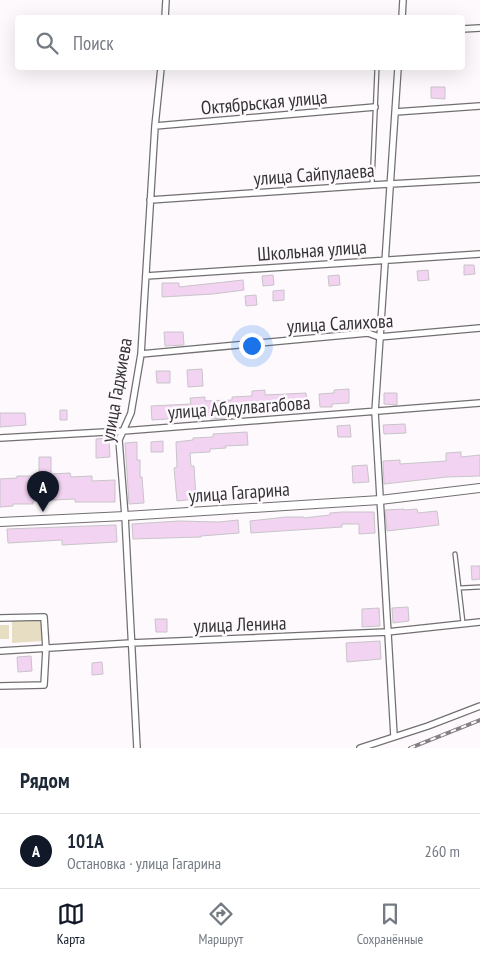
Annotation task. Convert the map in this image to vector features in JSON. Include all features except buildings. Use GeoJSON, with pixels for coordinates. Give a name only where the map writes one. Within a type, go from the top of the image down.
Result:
{"type":"FeatureCollection","features":[{"type":"Feature","properties":{"kind":"street"},"geometry":{"type":"LineString","coordinates":[[165,15],[166,0]]}},
{"type":"Feature","properties":{"kind":"street"},"geometry":{"type":"LineString","coordinates":[[402,15],[403,0]]}},
{"type":"Feature","properties":{"kind":"street"},"geometry":{"type":"LineString","coordinates":[[465,29],[480,28]]}},
{"type":"Feature","properties":{"kind":"street","name":"улица Гаджиева"},"geometry":{"type":"LineString","coordinates":[[136,748],[125,516],[119,440],[132,412],[141,354],[155,126],[161,70]]}},
{"type":"Feature","properties":{"kind":"street"},"geometry":{"type":"LineString","coordinates":[[394,736],[375,412],[398,70]]}},
{"type":"Feature","properties":{"kind":"street","name":"Октябрьская улица"},"geometry":{"type":"LineString","coordinates":[[155,126],[375,106]]}},
{"type":"Feature","properties":{"kind":"street"},"geometry":{"type":"LineString","coordinates":[[395,112],[480,106]]}},
{"type":"Feature","properties":{"kind":"street","name":"улица Сайпулаева"},"geometry":{"type":"LineString","coordinates":[[150,200],[372,184],[480,179]]}},
{"type":"Feature","properties":{"kind":"street","name":"Школьная улица"},"geometry":{"type":"LineString","coordinates":[[146,276],[480,254]]}},
{"type":"Feature","properties":{"kind":"street","name":"улица Салихова"},"geometry":{"type":"LineString","coordinates":[[141,354],[368,333],[379,337],[480,328]]}},
{"type":"Feature","properties":{"kind":"street","name":"улица Абдулвагабова"},"geometry":{"type":"LineString","coordinates":[[0,438],[123,431],[480,403]]}},
{"type":"Feature","properties":{"kind":"street","name":"улица Гагарина"},"geometry":{"type":"LineString","coordinates":[[0,522],[380,500],[480,488]]}},
{"type":"Feature","properties":{"kind":"street"},"geometry":{"type":"LineString","coordinates":[[0,618],[44,617],[46,649],[44,685],[0,686]]}},
{"type":"Feature","properties":{"kind":"street","name":"улица Ленина"},"geometry":{"type":"LineString","coordinates":[[0,651],[131,643],[387,632],[480,622]]}},
{"type":"Feature","properties":{"kind":"street"},"geometry":{"type":"LineString","coordinates":[[360,748],[428,726],[480,706]]}},
{"type":"Feature","properties":{"kind":"lane"},"geometry":{"type":"LineString","coordinates":[[372,184],[377,70]]}},
{"type":"Feature","properties":{"kind":"lane"},"geometry":{"type":"LineString","coordinates":[[455,554],[463,624]]}},
{"type":"Feature","properties":{"kind":"lane"},"geometry":{"type":"LineString","coordinates":[[460,588],[480,587]]}},
{"type":"Feature","properties":{"kind":"shaded area"},"geometry":{"type":"Polygon","coordinates":[[[36,619],[43,624],[43,641],[12,643],[12,621],[36,619]]]}},
{"type":"Feature","properties":{"kind":"shaded area"},"geometry":{"type":"Polygon","coordinates":[[[0,625],[9,625],[9,639],[0,639],[0,625]]]}},
{"type":"Feature","properties":{"kind":"railway"},"geometry":{"type":"LineString","coordinates":[[410,748],[480,720]]}},
{"type":"Feature","properties":{"kind":"place","name":"101А"},"geometry":{"type":"Point","coordinates":[43,512]}}]}
